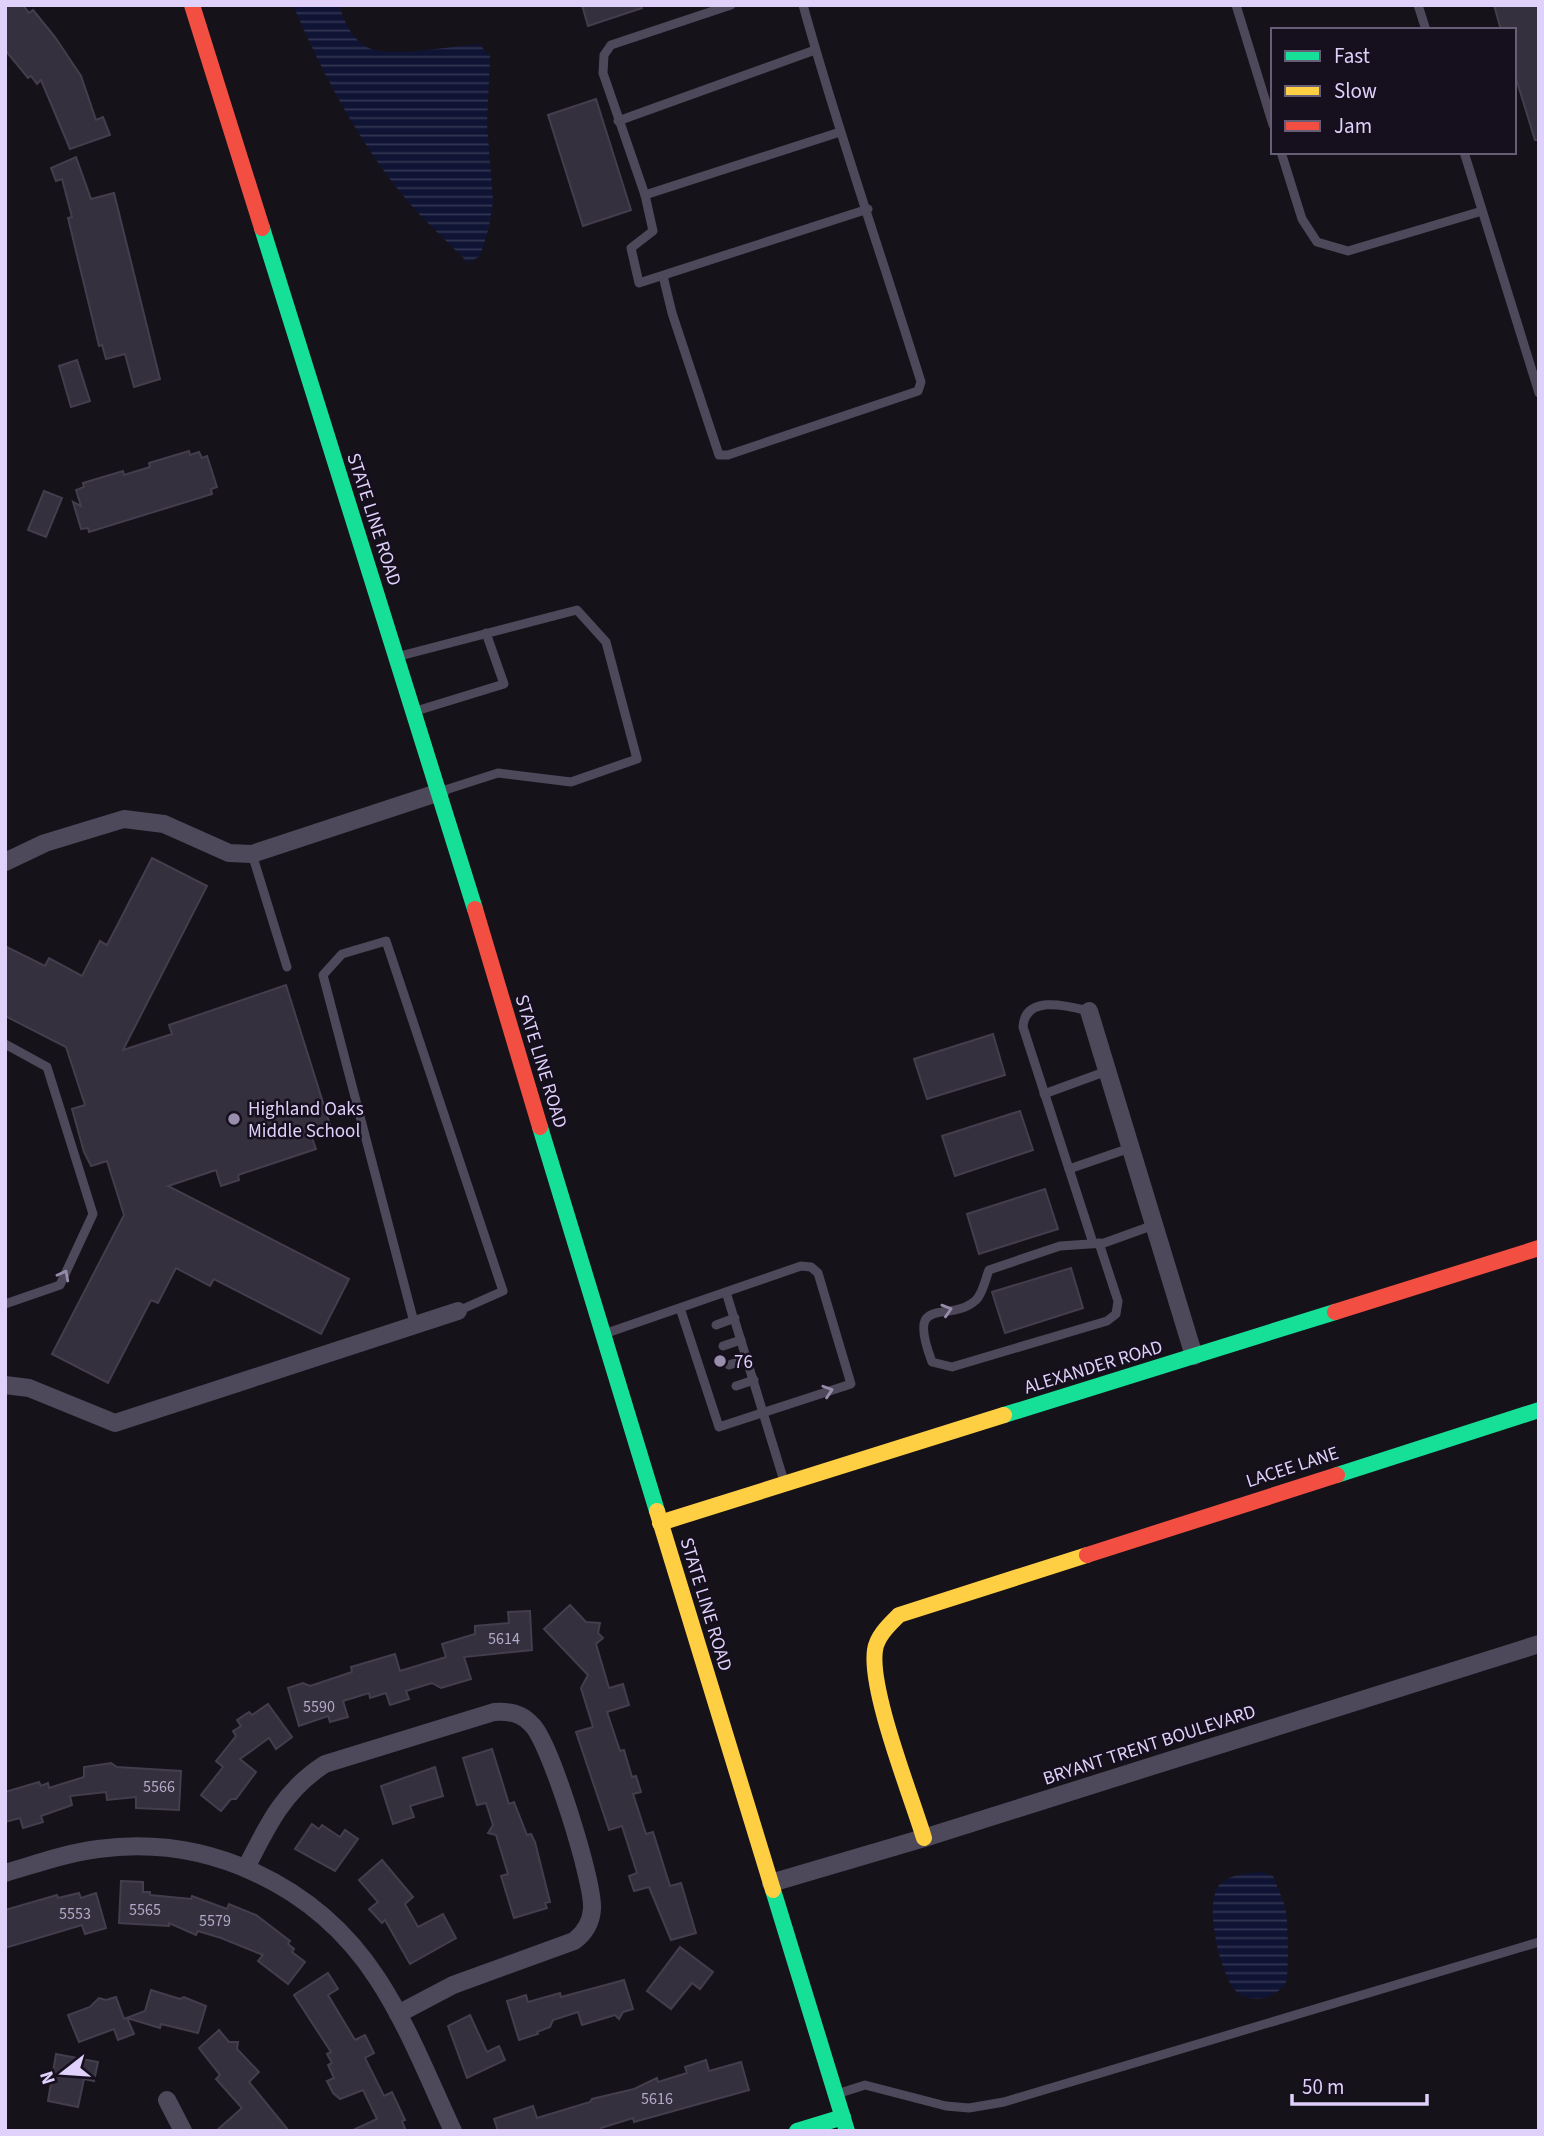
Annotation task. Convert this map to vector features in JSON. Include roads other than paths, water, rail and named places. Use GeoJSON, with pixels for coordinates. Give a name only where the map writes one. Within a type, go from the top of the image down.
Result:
{"type":"FeatureCollection","features":[{"type":"Feature","properties":{"kind":"street","name":"STATE LINE ROAD"},"geometry":{"type":"LineString","coordinates":[[192,5],[440,792],[602,1334],[845,2124]]}},
{"type":"Feature","properties":{"kind":"street"},"geometry":{"type":"LineString","coordinates":[[5,862],[44,843],[124,819],[164,824],[229,853],[252,854],[440,792]]}},
{"type":"Feature","properties":{"kind":"street"},"geometry":{"type":"LineString","coordinates":[[1089,1011],[1194,1356]]}},
{"type":"Feature","properties":{"kind":"street","name":"ALEXANDER ROAD"},"geometry":{"type":"LineString","coordinates":[[660,1523],[1539,1248]]}},
{"type":"Feature","properties":{"kind":"street"},"geometry":{"type":"LineString","coordinates":[[5,1385],[29,1388],[115,1423],[458,1311]]}},
{"type":"Feature","properties":{"kind":"street","name":"LACEE LANE"},"geometry":{"type":"LineString","coordinates":[[924,1838],[875,1679],[875,1648],[884,1630],[899,1615],[1539,1410]]}},
{"type":"Feature","properties":{"kind":"street","name":"BRYANT TRENT BOULEVARD"},"geometry":{"type":"LineString","coordinates":[[771,1882],[924,1838],[1539,1644]]}},
{"type":"Feature","properties":{"kind":"street"},"geometry":{"type":"LineString","coordinates":[[246,1868],[280,1804],[307,1776],[325,1764],[494,1712],[508,1711],[522,1716],[543,1740],[587,1876],[592,1910],[586,1929],[574,1941],[453,1985],[398,2014]]}},
{"type":"Feature","properties":{"kind":"street"},"geometry":{"type":"LineString","coordinates":[[5,1873],[77,1852],[123,1847],[182,1850],[210,1854],[246,1868],[304,1900],[354,1945],[398,2014],[453,2131]]}},
{"type":"Feature","properties":{"kind":"street"},"geometry":{"type":"LineString","coordinates":[[167,2100],[183,2131]]}},
{"type":"Feature","properties":{"kind":"street"},"geometry":{"type":"LineString","coordinates":[[797,2131],[845,2124]]}},
{"type":"Feature","properties":{"kind":"lane"},"geometry":{"type":"LineString","coordinates":[[732,5],[611,45],[604,55],[603,73],[645,195],[653,231],[631,248],[639,283],[868,209]]}},
{"type":"Feature","properties":{"kind":"lane"},"geometry":{"type":"LineString","coordinates":[[663,276],[714,449],[719,455],[918,391],[921,382],[868,209],[839,132],[803,5]]}},
{"type":"Feature","properties":{"kind":"lane"},"geometry":{"type":"LineString","coordinates":[[1236,5],[1271,119]]}},
{"type":"Feature","properties":{"kind":"lane"},"geometry":{"type":"LineString","coordinates":[[1418,5],[1425,28]]}},
{"type":"Feature","properties":{"kind":"lane"},"geometry":{"type":"LineString","coordinates":[[618,121],[815,50]]}},
{"type":"Feature","properties":{"kind":"lane"},"geometry":{"type":"LineString","coordinates":[[645,195],[839,132]]}},
{"type":"Feature","properties":{"kind":"lane"},"geometry":{"type":"LineString","coordinates":[[1282,154],[1302,219],[1317,242],[1348,251],[1482,211]]}},
{"type":"Feature","properties":{"kind":"lane"},"geometry":{"type":"LineString","coordinates":[[1465,154],[1539,393]]}},
{"type":"Feature","properties":{"kind":"lane"},"geometry":{"type":"LineString","coordinates":[[397,657],[577,610],[606,642],[637,759],[571,782],[498,773],[440,792]]}},
{"type":"Feature","properties":{"kind":"lane"},"geometry":{"type":"LineString","coordinates":[[414,711],[504,684],[486,633]]}},
{"type":"Feature","properties":{"kind":"lane"},"geometry":{"type":"LineString","coordinates":[[252,854],[287,967]]}},
{"type":"Feature","properties":{"kind":"lane"},"geometry":{"type":"LineString","coordinates":[[415,1326],[323,975],[342,954],[386,941],[503,1291],[458,1311]]}},
{"type":"Feature","properties":{"kind":"lane"},"geometry":{"type":"LineString","coordinates":[[1089,1011],[1055,1003],[1031,1009],[1023,1027],[1069,1169],[1096,1243],[1118,1301],[1116,1314],[1107,1321],[952,1367],[932,1362],[923,1339],[924,1322],[930,1315],[974,1302],[981,1293],[989,1270],[1060,1246],[1096,1243],[1154,1225]]}},
{"type":"Feature","properties":{"kind":"lane"},"geometry":{"type":"LineString","coordinates":[[5,1044],[47,1067],[93,1214],[60,1285],[5,1304]]}},
{"type":"Feature","properties":{"kind":"lane"},"geometry":{"type":"LineString","coordinates":[[1044,1094],[1107,1071]]}},
{"type":"Feature","properties":{"kind":"lane"},"geometry":{"type":"LineString","coordinates":[[1069,1169],[1130,1148]]}},
{"type":"Feature","properties":{"kind":"lane"},"geometry":{"type":"LineString","coordinates":[[602,1334],[801,1266],[811,1267],[818,1273],[851,1384],[719,1427],[713,1394],[700,1353],[680,1308]]}},
{"type":"Feature","properties":{"kind":"lane"},"geometry":{"type":"LineString","coordinates":[[726,1292],[785,1484]]}},
{"type":"Feature","properties":{"kind":"lane"},"geometry":{"type":"LineString","coordinates":[[716,1325],[735,1318]]}},
{"type":"Feature","properties":{"kind":"lane"},"geometry":{"type":"LineString","coordinates":[[723,1346],[741,1339]]}},
{"type":"Feature","properties":{"kind":"lane"},"geometry":{"type":"LineString","coordinates":[[729,1366],[747,1359]]}},
{"type":"Feature","properties":{"kind":"lane"},"geometry":{"type":"LineString","coordinates":[[736,1386],[754,1380]]}},
{"type":"Feature","properties":{"kind":"lane"},"geometry":{"type":"LineString","coordinates":[[836,2094],[865,2085],[946,2106],[969,2108],[1004,2102],[1539,1942]]}},
{"type":"Feature","properties":{"kind":"place","name":"Highland Oaks Middle School"},"geometry":{"type":"Point","coordinates":[234,1119]}},
{"type":"Feature","properties":{"kind":"place","name":"76"},"geometry":{"type":"Point","coordinates":[720,1361]}}]}
